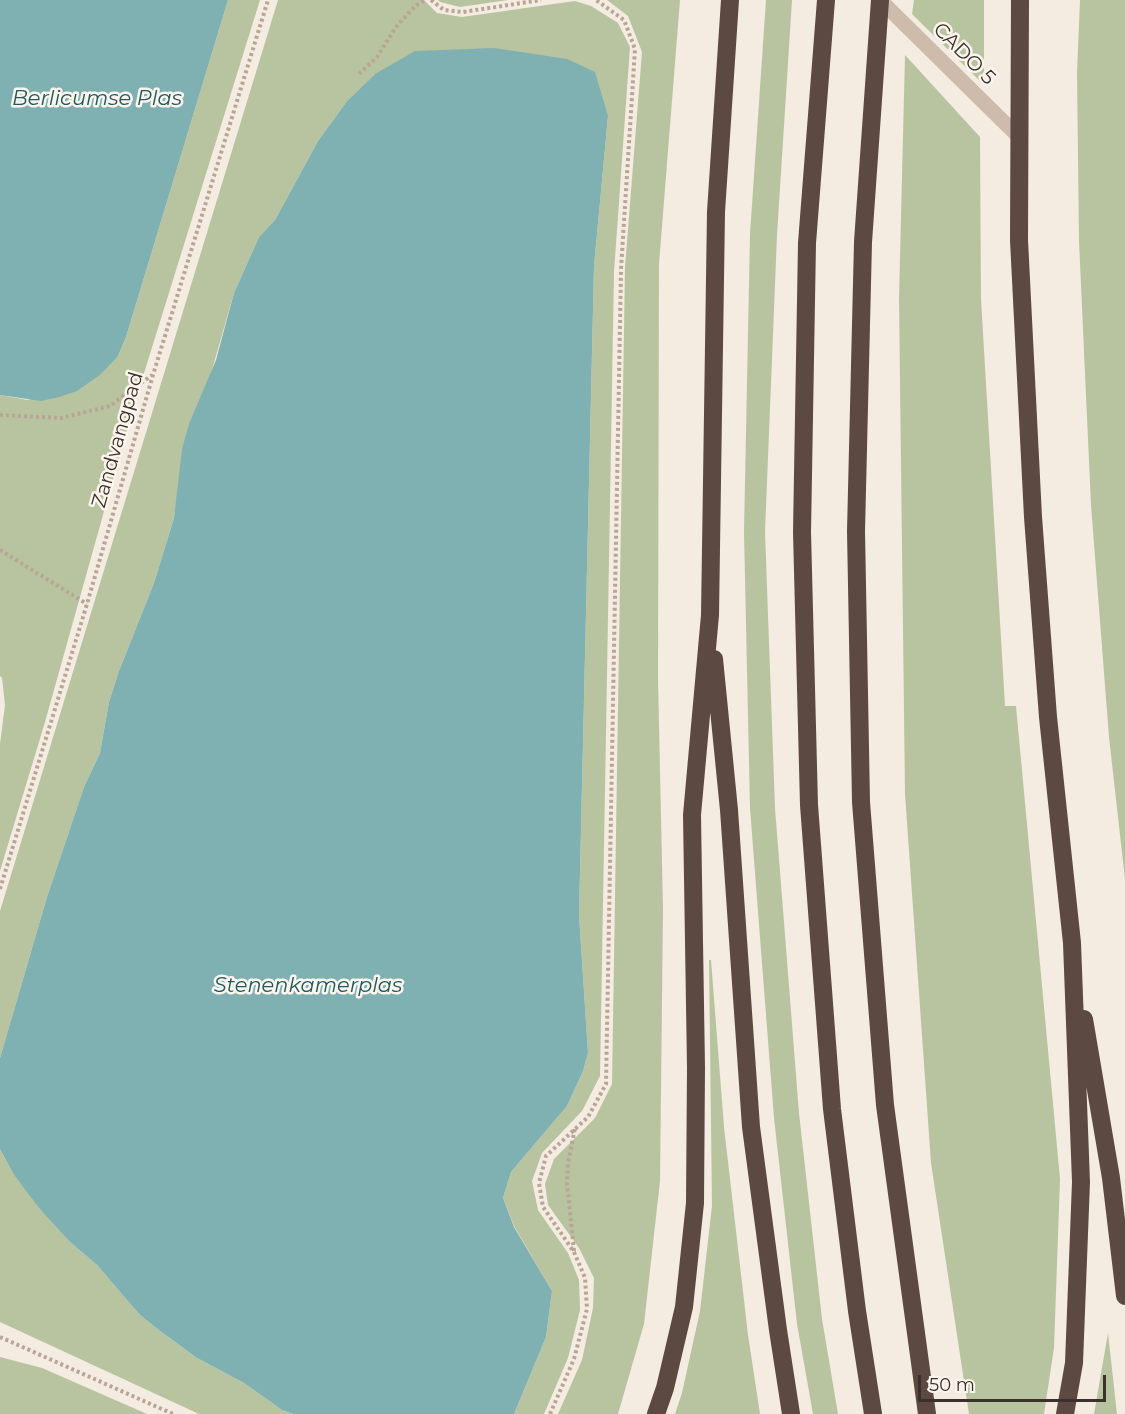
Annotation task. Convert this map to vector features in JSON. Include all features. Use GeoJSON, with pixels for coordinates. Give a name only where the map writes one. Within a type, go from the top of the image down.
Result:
{"type":"FeatureCollection","features":[{"type":"Feature","properties":{"kind":"highway"},"geometry":{"type":"LineString","coordinates":[[656,1414],[665,1388],[684,1307],[696,1203],[692,815],[710,615],[716,212],[730,0]]}},
{"type":"Feature","properties":{"kind":"highway"},"geometry":{"type":"LineString","coordinates":[[826,0],[807,243],[802,532],[809,805],[832,1109],[857,1311],[873,1414]]}},
{"type":"Feature","properties":{"kind":"highway"},"geometry":{"type":"LineString","coordinates":[[880,0],[863,242],[856,520],[861,802],[885,1105],[927,1414]]}},
{"type":"Feature","properties":{"kind":"highway"},"geometry":{"type":"LineString","coordinates":[[1020,0],[1019,240],[1033,517],[1048,717],[1072,943],[1111,1178],[1125,1296]]}},
{"type":"Feature","properties":{"kind":"highway"},"geometry":{"type":"LineString","coordinates":[[710,615],[729,810],[751,1127],[791,1414]]}},
{"type":"Feature","properties":{"kind":"highway"},"geometry":{"type":"LineString","coordinates":[[1065,1414],[1074,1364],[1081,1182],[1072,943]]}},
{"type":"Feature","properties":{"kind":"lane","name":"CADO 5"},"geometry":{"type":"LineString","coordinates":[[880,0],[1020,138]]}},
{"type":"Feature","properties":{"kind":"path","name":"Zandvangpad"},"geometry":{"type":"LineString","coordinates":[[0,889],[87,604],[153,375],[268,0]]}},
{"type":"Feature","properties":{"kind":"path"},"geometry":{"type":"LineString","coordinates":[[359,74],[376,57],[396,27],[415,6],[425,0]]}},
{"type":"Feature","properties":{"kind":"path"},"geometry":{"type":"LineString","coordinates":[[431,0],[444,10],[463,12],[542,0]]}},
{"type":"Feature","properties":{"kind":"path"},"geometry":{"type":"LineString","coordinates":[[550,1414],[574,1359],[587,1309],[585,1278],[574,1252],[543,1207],[538,1183],[546,1156],[588,1117],[606,1084],[621,269],[635,50],[624,20],[596,0]]}},
{"type":"Feature","properties":{"kind":"path"},"geometry":{"type":"LineString","coordinates":[[0,415],[61,418],[110,406],[153,375]]}},
{"type":"Feature","properties":{"kind":"path"},"geometry":{"type":"LineString","coordinates":[[0,550],[87,604]]}},
{"type":"Feature","properties":{"kind":"path"},"geometry":{"type":"LineString","coordinates":[[574,1252],[567,1183],[568,1163],[576,1127]]}},
{"type":"Feature","properties":{"kind":"path"},"geometry":{"type":"LineString","coordinates":[[0,1337],[173,1414]]}},
{"type":"Feature","properties":{"kind":"green space"},"geometry":{"type":"Polygon","coordinates":[[[228,0],[260,0],[131,415],[45,722],[0,871],[0,744],[5,705],[0,676],[0,395],[28,400],[118,356],[126,337],[228,0]]]}},
{"type":"Feature","properties":{"kind":"green space"},"geometry":{"type":"Polygon","coordinates":[[[278,0],[424,0],[437,13],[462,17],[575,1],[591,6],[618,23],[630,47],[614,272],[600,1076],[582,1111],[542,1153],[532,1181],[538,1210],[568,1253],[579,1280],[580,1310],[568,1358],[544,1414],[514,1414],[546,1337],[552,1291],[514,1226],[503,1198],[511,1172],[567,1106],[583,1071],[588,1053],[579,915],[594,266],[608,116],[375,74],[347,101],[318,141],[275,220],[259,237],[234,293],[179,485],[174,518],[154,583],[109,702],[100,753],[84,787],[47,897],[0,1058],[0,911],[278,0]]]}},
{"type":"Feature","properties":{"kind":"green space"},"geometry":{"type":"Polygon","coordinates":[[[438,0],[508,0],[460,7],[438,0]]]}},
{"type":"Feature","properties":{"kind":"green space"},"geometry":{"type":"Polygon","coordinates":[[[607,0],[680,0],[659,264],[658,679],[663,909],[660,1181],[644,1324],[618,1414],[558,1414],[582,1360],[593,1308],[594,1278],[579,1248],[548,1205],[545,1184],[554,1159],[595,1118],[612,1084],[625,267],[642,52],[628,16],[607,0]]]}},
{"type":"Feature","properties":{"kind":"green space"},"geometry":{"type":"Polygon","coordinates":[[[766,0],[792,0],[777,235],[765,532],[775,808],[799,1113],[822,1319],[838,1414],[813,1414],[797,1324],[774,1118],[750,808],[744,532],[750,234],[766,0]]]}},
{"type":"Feature","properties":{"kind":"green space"},"geometry":{"type":"Polygon","coordinates":[[[914,0],[984,0],[984,85],[912,14],[914,0]]]}},
{"type":"Feature","properties":{"kind":"green space"},"geometry":{"type":"Polygon","coordinates":[[[1080,0],[1125,0],[1125,879],[1109,737],[1091,505],[1079,241],[1077,73],[1080,0]]]}},
{"type":"Feature","properties":{"kind":"green space"},"geometry":{"type":"Polygon","coordinates":[[[905,55],[980,137],[981,299],[1005,706],[1016,706],[1060,1179],[1054,1348],[1044,1414],[969,1414],[931,1163],[905,794],[899,299],[905,55]]]}},
{"type":"Feature","properties":{"kind":"green space"},"geometry":{"type":"Polygon","coordinates":[[[709,960],[711,960],[724,1127],[748,1335],[760,1414],[675,1414],[682,1393],[700,1311],[712,1206],[709,960]]]}},
{"type":"Feature","properties":{"kind":"green space"},"geometry":{"type":"Polygon","coordinates":[[[0,1149],[14,1175],[70,1242],[97,1265],[139,1314],[197,1358],[244,1383],[282,1410],[293,1414],[199,1414],[0,1322],[0,1149]]]}},
{"type":"Feature","properties":{"kind":"green space"},"geometry":{"type":"Polygon","coordinates":[[[1108,1333],[1117,1414],[1094,1414],[1108,1333]]]}},
{"type":"Feature","properties":{"kind":"green space"},"geometry":{"type":"Polygon","coordinates":[[[0,1357],[42,1368],[147,1414],[0,1414],[0,1357]]]}},
{"type":"Feature","properties":{"kind":"water","name":"Berlicumse Plas"},"geometry":{"type":"Polygon","coordinates":[[[0,0],[228,0],[126,337],[118,356],[101,374],[77,391],[41,401],[0,395],[0,0]]]}},
{"type":"Feature","properties":{"kind":"water","name":"Stenenkamerplas"},"geometry":{"type":"Polygon","coordinates":[[[494,48],[567,59],[595,72],[608,116],[594,266],[579,915],[588,1053],[583,1071],[567,1106],[511,1172],[503,1198],[514,1227],[552,1291],[546,1337],[514,1414],[293,1414],[282,1410],[244,1383],[197,1358],[156,1328],[139,1314],[97,1265],[70,1242],[40,1209],[14,1175],[0,1149],[0,1058],[47,897],[84,787],[100,753],[109,702],[154,583],[174,518],[182,449],[189,424],[216,360],[234,293],[259,237],[275,220],[318,141],[347,101],[375,74],[415,51],[494,48]]]}}]}
